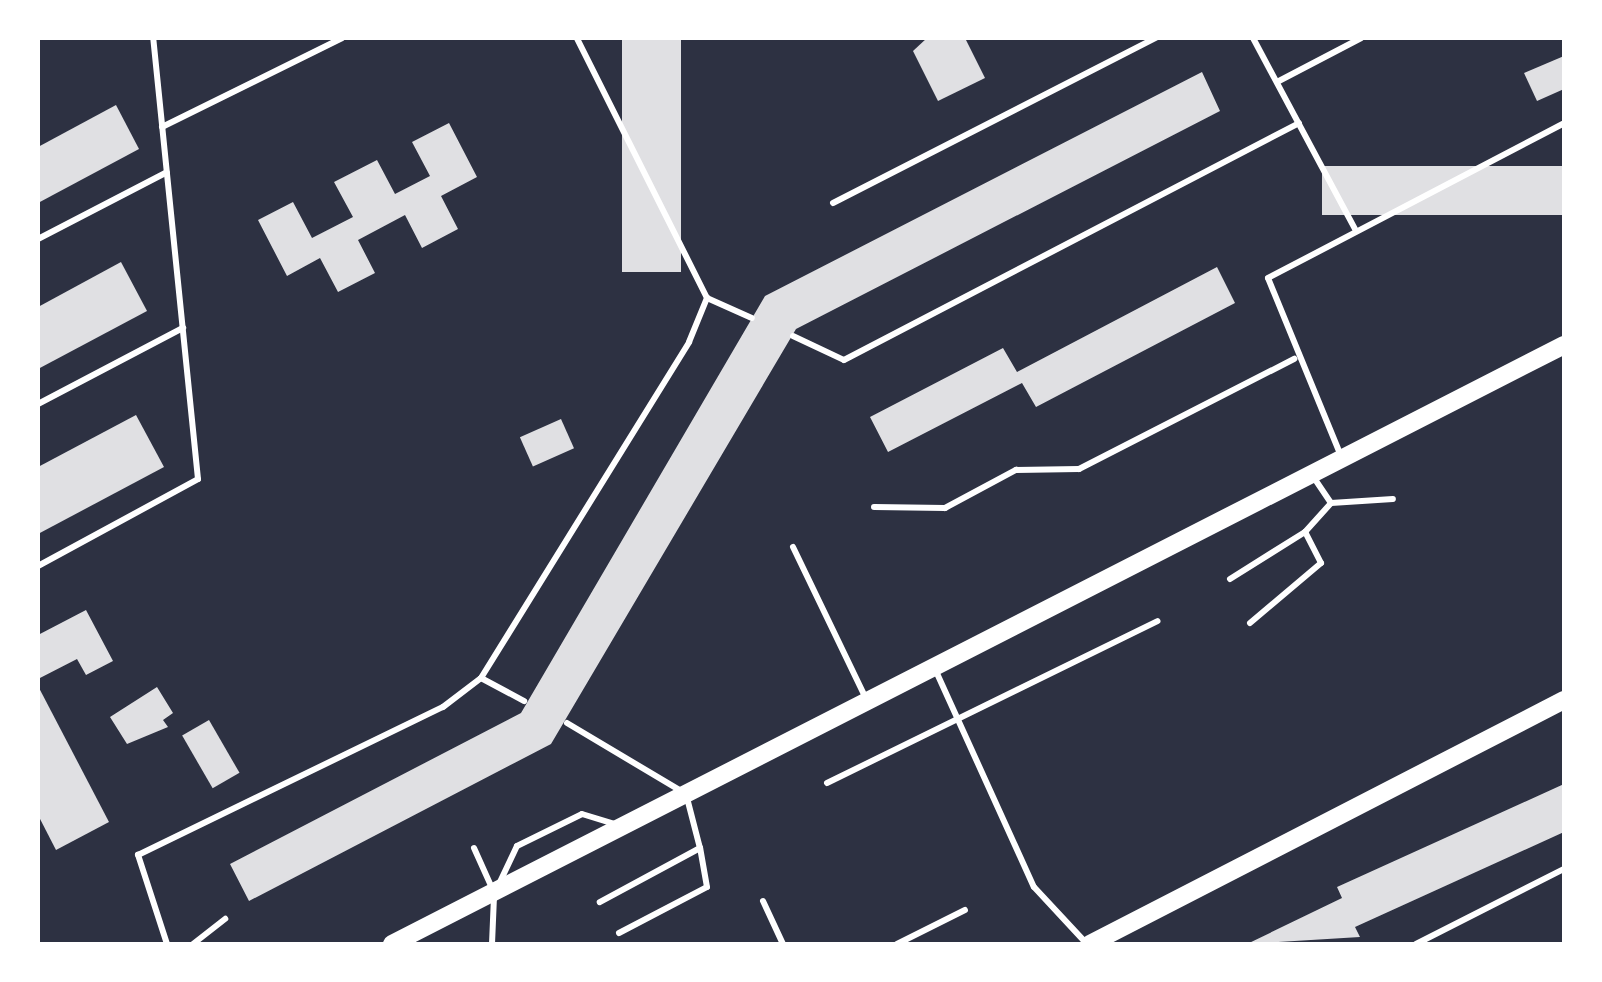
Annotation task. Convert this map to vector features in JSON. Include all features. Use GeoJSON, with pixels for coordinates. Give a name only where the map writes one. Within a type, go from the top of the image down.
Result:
{"type":"FeatureCollection","features":[{"type":"Feature","properties":{"kind":"main road"},"geometry":{"type":"LineString","coordinates":[[392,944],[620,825],[868,705],[1564,345]]}},
{"type":"Feature","properties":{"kind":"main road"},"geometry":{"type":"LineString","coordinates":[[1089,944],[1564,700]]}},
{"type":"Feature","properties":{"kind":"lane"},"geometry":{"type":"LineString","coordinates":[[38,566],[198,478],[153,38]]}},
{"type":"Feature","properties":{"kind":"lane"},"geometry":{"type":"LineString","coordinates":[[162,127],[342,38]]}},
{"type":"Feature","properties":{"kind":"lane"},"geometry":{"type":"LineString","coordinates":[[576,38],[707,298],[752,318]]}},
{"type":"Feature","properties":{"kind":"lane"},"geometry":{"type":"LineString","coordinates":[[833,203],[1156,38]]}},
{"type":"Feature","properties":{"kind":"lane"},"geometry":{"type":"LineString","coordinates":[[1254,38],[1355,229]]}},
{"type":"Feature","properties":{"kind":"lane"},"geometry":{"type":"LineString","coordinates":[[1277,82],[1361,38]]}},
{"type":"Feature","properties":{"kind":"lane"},"geometry":{"type":"LineString","coordinates":[[792,336],[844,360],[1299,123]]}},
{"type":"Feature","properties":{"kind":"lane"},"geometry":{"type":"LineString","coordinates":[[1341,457],[1294,359],[1268,278],[1355,229],[1564,123]]}},
{"type":"Feature","properties":{"kind":"lane"},"geometry":{"type":"LineString","coordinates":[[38,239],[167,172]]}},
{"type":"Feature","properties":{"kind":"lane"},"geometry":{"type":"LineString","coordinates":[[167,944],[138,855],[443,708],[481,678],[707,298]]}},
{"type":"Feature","properties":{"kind":"lane"},"geometry":{"type":"LineString","coordinates":[[38,404],[183,328]]}},
{"type":"Feature","properties":{"kind":"lane"},"geometry":{"type":"LineString","coordinates":[[874,507],[945,508],[1016,470],[1079,470],[1294,359]]}},
{"type":"Feature","properties":{"kind":"lane"},"geometry":{"type":"LineString","coordinates":[[1312,474],[1331,503]]}},
{"type":"Feature","properties":{"kind":"lane"},"geometry":{"type":"LineString","coordinates":[[1230,579],[1305,532],[1331,503],[1393,499]]}},
{"type":"Feature","properties":{"kind":"lane"},"geometry":{"type":"LineString","coordinates":[[1250,623],[1321,564],[1305,532]]}},
{"type":"Feature","properties":{"kind":"lane"},"geometry":{"type":"LineString","coordinates":[[793,547],[868,705]]}},
{"type":"Feature","properties":{"kind":"lane"},"geometry":{"type":"LineString","coordinates":[[827,783],[953,714],[1157,621]]}},
{"type":"Feature","properties":{"kind":"lane"},"geometry":{"type":"LineString","coordinates":[[935,668],[1034,887],[1089,944]]}},
{"type":"Feature","properties":{"kind":"lane"},"geometry":{"type":"LineString","coordinates":[[481,678],[524,701]]}},
{"type":"Feature","properties":{"kind":"lane"},"geometry":{"type":"LineString","coordinates":[[567,724],[686,794],[700,848],[707,887],[620,934]]}},
{"type":"Feature","properties":{"kind":"lane"},"geometry":{"type":"LineString","coordinates":[[492,944],[494,894],[517,846],[582,814],[620,825]]}},
{"type":"Feature","properties":{"kind":"lane"},"geometry":{"type":"LineString","coordinates":[[474,848],[494,894]]}},
{"type":"Feature","properties":{"kind":"lane"},"geometry":{"type":"LineString","coordinates":[[600,902],[700,848]]}},
{"type":"Feature","properties":{"kind":"lane"},"geometry":{"type":"LineString","coordinates":[[1416,944],[1564,869]]}},
{"type":"Feature","properties":{"kind":"lane"},"geometry":{"type":"LineString","coordinates":[[763,900],[784,944]]}},
{"type":"Feature","properties":{"kind":"lane"},"geometry":{"type":"LineString","coordinates":[[897,944],[965,910]]}},
{"type":"Feature","properties":{"kind":"lane"},"geometry":{"type":"LineString","coordinates":[[193,944],[225,919]]}},
{"type":"Feature","properties":{"kind":"building"},"geometry":{"type":"Polygon","coordinates":[[[622,38],[681,38],[681,272],[622,272],[622,38]]]}},
{"type":"Feature","properties":{"kind":"building"},"geometry":{"type":"Polygon","coordinates":[[[927,38],[965,38],[985,78],[938,101],[913,51],[927,38]]]}},
{"type":"Feature","properties":{"kind":"building"},"geometry":{"type":"Polygon","coordinates":[[[1564,56],[1564,89],[1537,101],[1524,73],[1564,56]]]}},
{"type":"Feature","properties":{"kind":"building"},"geometry":{"type":"Polygon","coordinates":[[[1202,72],[1220,111],[796,329],[551,744],[249,901],[230,864],[521,713],[765,296],[1202,72]]]}},
{"type":"Feature","properties":{"kind":"building"},"geometry":{"type":"Polygon","coordinates":[[[116,105],[139,149],[38,203],[38,147],[116,105]]]}},
{"type":"Feature","properties":{"kind":"building"},"geometry":{"type":"Polygon","coordinates":[[[449,123],[477,177],[441,196],[458,229],[422,248],[405,215],[358,240],[375,273],[338,292],[320,258],[287,276],[258,220],[293,202],[312,238],[353,217],[334,182],[377,160],[395,194],[430,176],[412,142],[449,123]]]}},
{"type":"Feature","properties":{"kind":"building"},"geometry":{"type":"Polygon","coordinates":[[[1322,166],[1564,166],[1564,215],[1322,215],[1322,166]]]}},
{"type":"Feature","properties":{"kind":"building"},"geometry":{"type":"Polygon","coordinates":[[[121,262],[147,311],[38,369],[38,307],[121,262]]]}},
{"type":"Feature","properties":{"kind":"building"},"geometry":{"type":"Polygon","coordinates":[[[1217,267],[1235,303],[1036,407],[1022,383],[888,452],[870,417],[1003,348],[1017,372],[1217,267]]]}},
{"type":"Feature","properties":{"kind":"building"},"geometry":{"type":"Polygon","coordinates":[[[136,415],[164,467],[38,534],[38,467],[136,415]]]}},
{"type":"Feature","properties":{"kind":"building"},"geometry":{"type":"Polygon","coordinates":[[[561,419],[574,448],[533,467],[520,437],[561,419]]]}},
{"type":"Feature","properties":{"kind":"building"},"geometry":{"type":"Polygon","coordinates":[[[86,610],[113,661],[86,675],[77,659],[38,679],[38,635],[86,610]]]}},
{"type":"Feature","properties":{"kind":"building"},"geometry":{"type":"Polygon","coordinates":[[[38,686],[109,822],[56,850],[38,815],[38,686]]]}},
{"type":"Feature","properties":{"kind":"building"},"geometry":{"type":"Polygon","coordinates":[[[157,687],[173,713],[163,720],[168,727],[127,744],[110,717],[157,687]]]}},
{"type":"Feature","properties":{"kind":"building"},"geometry":{"type":"Polygon","coordinates":[[[209,720],[240,773],[213,788],[182,736],[209,720]]]}},
{"type":"Feature","properties":{"kind":"building"},"geometry":{"type":"Polygon","coordinates":[[[1564,784],[1564,832],[1355,927],[1360,937],[1247,944],[1342,898],[1337,887],[1564,784]]]}}]}
